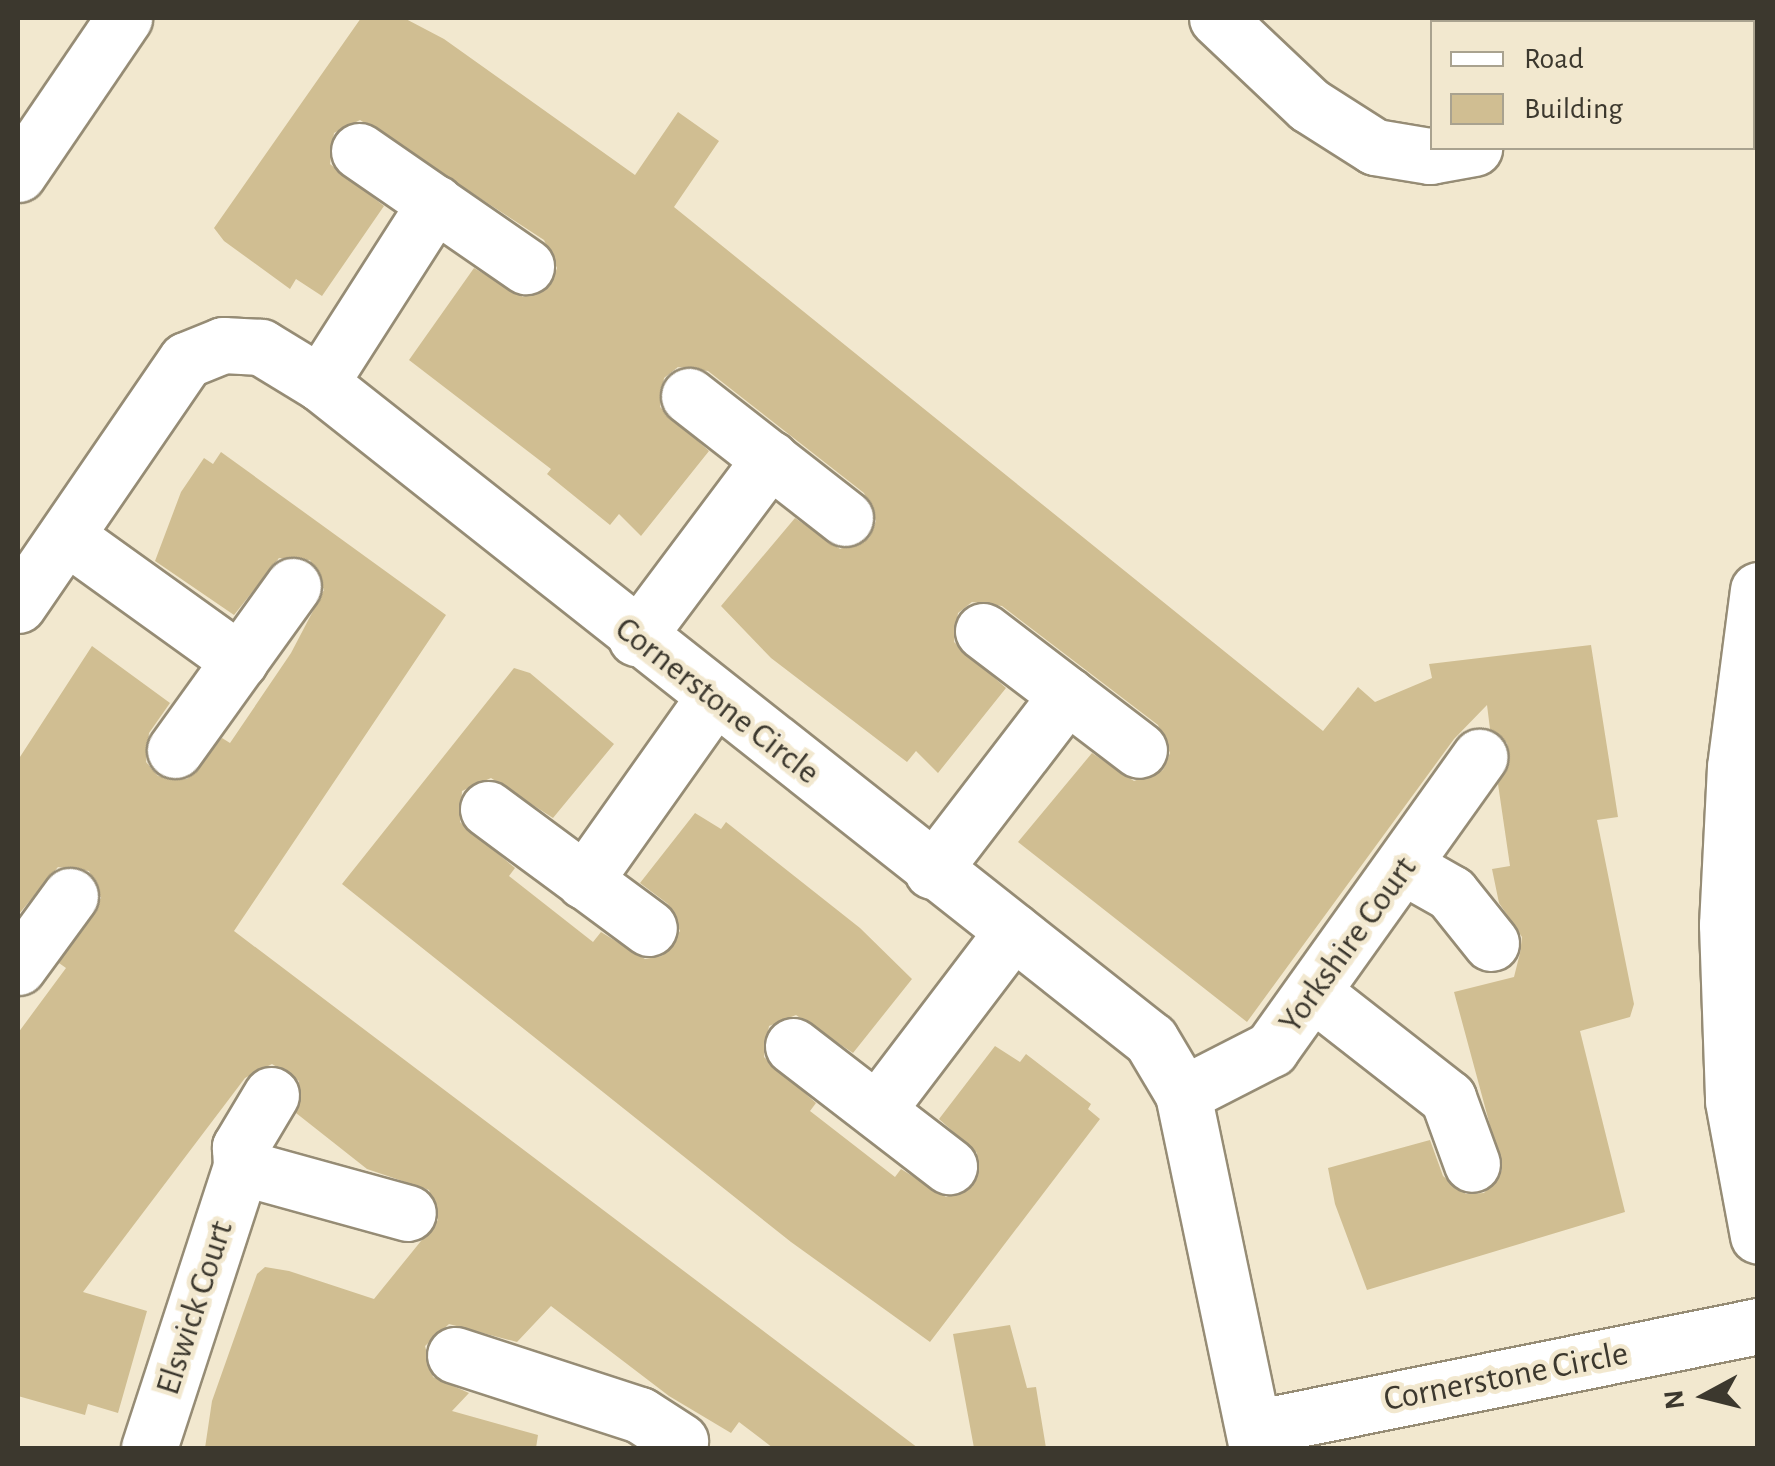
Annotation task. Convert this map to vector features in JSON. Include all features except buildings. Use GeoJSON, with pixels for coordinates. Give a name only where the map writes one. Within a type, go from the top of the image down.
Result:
{"type":"FeatureCollection","features":[{"type":"Feature","properties":{"kind":"main road"},"geometry":{"type":"LineString","coordinates":[[18,174],[124,18]]}},
{"type":"Feature","properties":{"kind":"main road"},"geometry":{"type":"LineString","coordinates":[[1217,18],[1309,105],[1375,147],[1430,156],[1463,150]]}},
{"type":"Feature","properties":{"kind":"main road"},"geometry":{"type":"LineString","coordinates":[[359,151],[526,266]]}},
{"type":"Feature","properties":{"kind":"main road"},"geometry":{"type":"LineString","coordinates":[[320,382],[435,203]]}},
{"type":"Feature","properties":{"kind":"main road","name":"Cornerstone Circle"},"geometry":{"type":"LineString","coordinates":[[18,606],[158,390],[186,360],[224,345],[261,347],[320,382],[636,638],[1150,1040],[1183,1094],[1255,1438],[1758,1326]]}},
{"type":"Feature","properties":{"kind":"main road"},"geometry":{"type":"LineString","coordinates":[[689,396],[846,518]]}},
{"type":"Feature","properties":{"kind":"main road"},"geometry":{"type":"LineString","coordinates":[[636,638],[770,459]]}},
{"type":"Feature","properties":{"kind":"main road"},"geometry":{"type":"LineString","coordinates":[[66,536],[240,661]]}},
{"type":"Feature","properties":{"kind":"main road"},"geometry":{"type":"LineString","coordinates":[[175,750],[294,586]]}},
{"type":"Feature","properties":{"kind":"main road"},"geometry":{"type":"LineString","coordinates":[[1758,590],[1735,767],[1742,925],[1734,1101],[1758,1236]]}},
{"type":"Feature","properties":{"kind":"main road"},"geometry":{"type":"LineString","coordinates":[[983,631],[1138,750]]}},
{"type":"Feature","properties":{"kind":"main road"},"geometry":{"type":"LineString","coordinates":[[932,871],[1067,695]]}},
{"type":"Feature","properties":{"kind":"main road"},"geometry":{"type":"LineString","coordinates":[[584,881],[713,698]]}},
{"type":"Feature","properties":{"kind":"main road","name":"Yorkshire Court"},"geometry":{"type":"LineString","coordinates":[[1183,1094],[1271,1050],[1480,758]]}},
{"type":"Feature","properties":{"kind":"main road"},"geometry":{"type":"LineString","coordinates":[[488,809],[649,928]]}},
{"type":"Feature","properties":{"kind":"main road"},"geometry":{"type":"LineString","coordinates":[[1405,867],[1451,893],[1491,943]]}},
{"type":"Feature","properties":{"kind":"main road"},"geometry":{"type":"LineString","coordinates":[[18,966],[70,896]]}},
{"type":"Feature","properties":{"kind":"main road"},"geometry":{"type":"LineString","coordinates":[[877,1110],[1013,931]]}},
{"type":"Feature","properties":{"kind":"main road"},"geometry":{"type":"LineString","coordinates":[[1314,994],[1448,1098],[1472,1164]]}},
{"type":"Feature","properties":{"kind":"main road"},"geometry":{"type":"LineString","coordinates":[[792,1046],[948,1166]]}},
{"type":"Feature","properties":{"kind":"main road","name":"Elswick Court"},"geometry":{"type":"LineString","coordinates":[[148,1448],[240,1167],[240,1147],[271,1095]]}},
{"type":"Feature","properties":{"kind":"main road"},"geometry":{"type":"LineString","coordinates":[[240,1167],[408,1213]]}},
{"type":"Feature","properties":{"kind":"main road"},"geometry":{"type":"LineString","coordinates":[[455,1356],[650,1435]]}}]}
